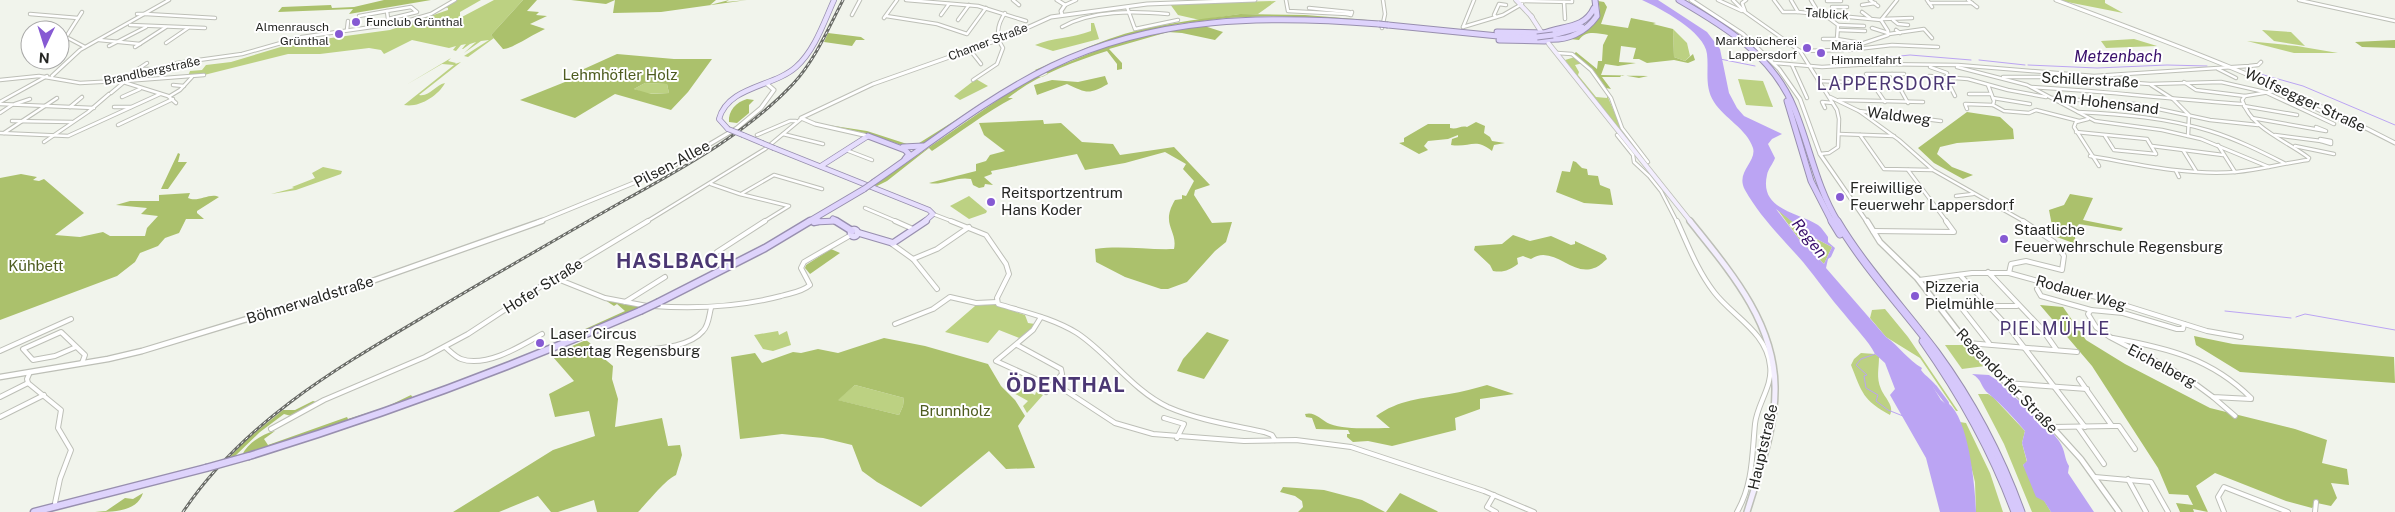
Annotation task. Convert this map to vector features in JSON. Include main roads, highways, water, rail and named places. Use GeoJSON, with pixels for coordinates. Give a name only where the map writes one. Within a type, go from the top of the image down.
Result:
{"type":"FeatureCollection","features":[{"type":"Feature","properties":{"kind":"highway"},"geometry":{"type":"LineString","coordinates":[[1435,30],[1532,32],[1558,40],[1588,27],[1595,18],[1596,8],[1594,0]]}},
{"type":"Feature","properties":{"kind":"highway"},"geometry":{"type":"LineString","coordinates":[[1673,0],[1695,10],[1735,34],[1752,48],[1784,87],[1799,122],[1815,180],[1830,211],[1853,245],[1936,352],[1964,392],[2001,459],[2021,512]]}},
{"type":"Feature","properties":{"kind":"highway"},"geometry":{"type":"LineString","coordinates":[[1680,0],[1748,49],[1780,87],[1794,122],[1811,181],[1825,211],[1848,245],[1924,343],[1957,390],[1993,456],[2015,512]]}},
{"type":"Feature","properties":{"kind":"highway"},"geometry":{"type":"LineString","coordinates":[[34,512],[249,456],[366,419],[549,351],[660,302],[736,264],[864,189],[989,102],[1043,71],[1079,54],[1119,40],[1194,23],[1284,18],[1388,25],[1509,41],[1545,37],[1580,28],[1595,16],[1596,8]]}},
{"type":"Feature","properties":{"kind":"highway"},"geometry":{"type":"LineString","coordinates":[[1545,37],[1582,22],[1596,8]]}},
{"type":"Feature","properties":{"kind":"highway"},"geometry":{"type":"LineString","coordinates":[[868,136],[896,146],[910,148],[927,145]]}},
{"type":"Feature","properties":{"kind":"highway"},"geometry":{"type":"LineString","coordinates":[[896,146],[909,154],[902,162]]}},
{"type":"Feature","properties":{"kind":"highway"},"geometry":{"type":"LineString","coordinates":[[833,208],[828,215],[851,233]]}},
{"type":"Feature","properties":{"kind":"highway"},"geometry":{"type":"LineString","coordinates":[[798,229],[822,220],[836,221]]}},
{"type":"Feature","properties":{"kind":"main road","name":"Pilsen-Allee"},"geometry":{"type":"LineString","coordinates":[[834,0],[799,65],[769,86],[759,87],[732,100],[722,108],[719,119],[728,129],[929,210],[933,214],[892,243],[858,233],[857,230],[851,233]]}},
{"type":"Feature","properties":{"kind":"main road","name":"Hauptstraße"},"geometry":{"type":"LineString","coordinates":[[1517,1],[1522,4],[1557,53],[1747,296],[1763,326],[1772,352],[1776,377],[1772,417],[1747,512]]}},
{"type":"Feature","properties":{"kind":"main road"},"geometry":{"type":"LineString","coordinates":[[821,166],[868,136]]}},
{"type":"Feature","properties":{"kind":"waterway","name":"Metzenbach"},"geometry":{"type":"LineString","coordinates":[[1852,61],[1910,55],[1971,60]]}},
{"type":"Feature","properties":{"kind":"waterway","name":"Metzenbach"},"geometry":{"type":"LineString","coordinates":[[1720,59],[1755,66]]}},
{"type":"Feature","properties":{"kind":"waterway","name":"Metzenbach"},"geometry":{"type":"LineString","coordinates":[[1979,60],[2025,65]]}},
{"type":"Feature","properties":{"kind":"waterway","name":"Metzenbach"},"geometry":{"type":"LineString","coordinates":[[2028,65],[2097,68],[2167,65],[2207,66]]}},
{"type":"Feature","properties":{"kind":"waterway","name":"Metzenbach"},"geometry":{"type":"LineString","coordinates":[[2246,70],[2303,86],[2395,125]]}},
{"type":"Feature","properties":{"kind":"waterway"},"geometry":{"type":"LineString","coordinates":[[2225,311],[2291,318]]}},
{"type":"Feature","properties":{"kind":"waterway"},"geometry":{"type":"LineString","coordinates":[[2296,317],[2305,314],[2395,330]]}},
{"type":"Feature","properties":{"kind":"waterway"},"geometry":{"type":"LineString","coordinates":[[1875,354],[1861,359],[1856,365],[1867,375],[1864,376],[1866,388],[1878,395],[1876,401],[1888,410],[1903,416]]}},
{"type":"Feature","properties":{"kind":"waterway"},"geometry":{"type":"LineString","coordinates":[[1935,387],[1947,403]]}},
{"type":"Feature","properties":{"kind":"railway"},"geometry":{"type":"LineString","coordinates":[[183,512],[207,480],[234,450],[294,399],[327,376],[454,299],[692,162],[755,119],[775,102],[801,75],[821,44],[843,0]]}},
{"type":"Feature","properties":{"kind":"place","name":"Funclub Grünthal"},"geometry":{"type":"Point","coordinates":[356,22]}},
{"type":"Feature","properties":{"kind":"place","name":"Almenrausch Grünthal"},"geometry":{"type":"Point","coordinates":[339,34]}},
{"type":"Feature","properties":{"kind":"place","name":"Marktbücherei Lappersdorf"},"geometry":{"type":"Point","coordinates":[1807,48]}},
{"type":"Feature","properties":{"kind":"place","name":"Mariä Himmelfahrt"},"geometry":{"type":"Point","coordinates":[1821,53]}},
{"type":"Feature","properties":{"kind":"place","name":"Freiwillige Feuerwehr Lappersdorf"},"geometry":{"type":"Point","coordinates":[1840,197]}},
{"type":"Feature","properties":{"kind":"place","name":"Reitsportzentrum Hans Koder"},"geometry":{"type":"Point","coordinates":[991,202]}},
{"type":"Feature","properties":{"kind":"place","name":"Staatliche Feuerwehrschule Regensburg"},"geometry":{"type":"Point","coordinates":[2004,239]}},
{"type":"Feature","properties":{"kind":"place","name":"Pizzeria Pielmühle"},"geometry":{"type":"Point","coordinates":[1915,296]}},
{"type":"Feature","properties":{"kind":"place","name":"Laser Circus Lasertag Regensburg"},"geometry":{"type":"Point","coordinates":[540,343]}},
{"type":"Feature","properties":{"kind":"district","name":"LAPPERSDORF"},"geometry":{"type":"Point","coordinates":[1887,84]}},
{"type":"Feature","properties":{"kind":"district","name":"HASLBACH"},"geometry":{"type":"Point","coordinates":[676,261]}},
{"type":"Feature","properties":{"kind":"district","name":"PIELMÜHLE"},"geometry":{"type":"Point","coordinates":[2055,329]}},
{"type":"Feature","properties":{"kind":"district","name":"ÖDENTHAL"},"geometry":{"type":"Point","coordinates":[1066,385]}},
{"type":"Feature","properties":{"kind":"park label","name":"Lehmhöfler Holz"},"geometry":{"type":"Point","coordinates":[620,75]}},
{"type":"Feature","properties":{"kind":"park label","name":"Kühbett"},"geometry":{"type":"Point","coordinates":[36,266]}},
{"type":"Feature","properties":{"kind":"park label","name":"Brunnholz"},"geometry":{"type":"Point","coordinates":[955,411]}},
{"type":"Feature","properties":{"kind":"water label","name":"Regen"},"geometry":{"type":"Point","coordinates":[1810,238]}}]}
